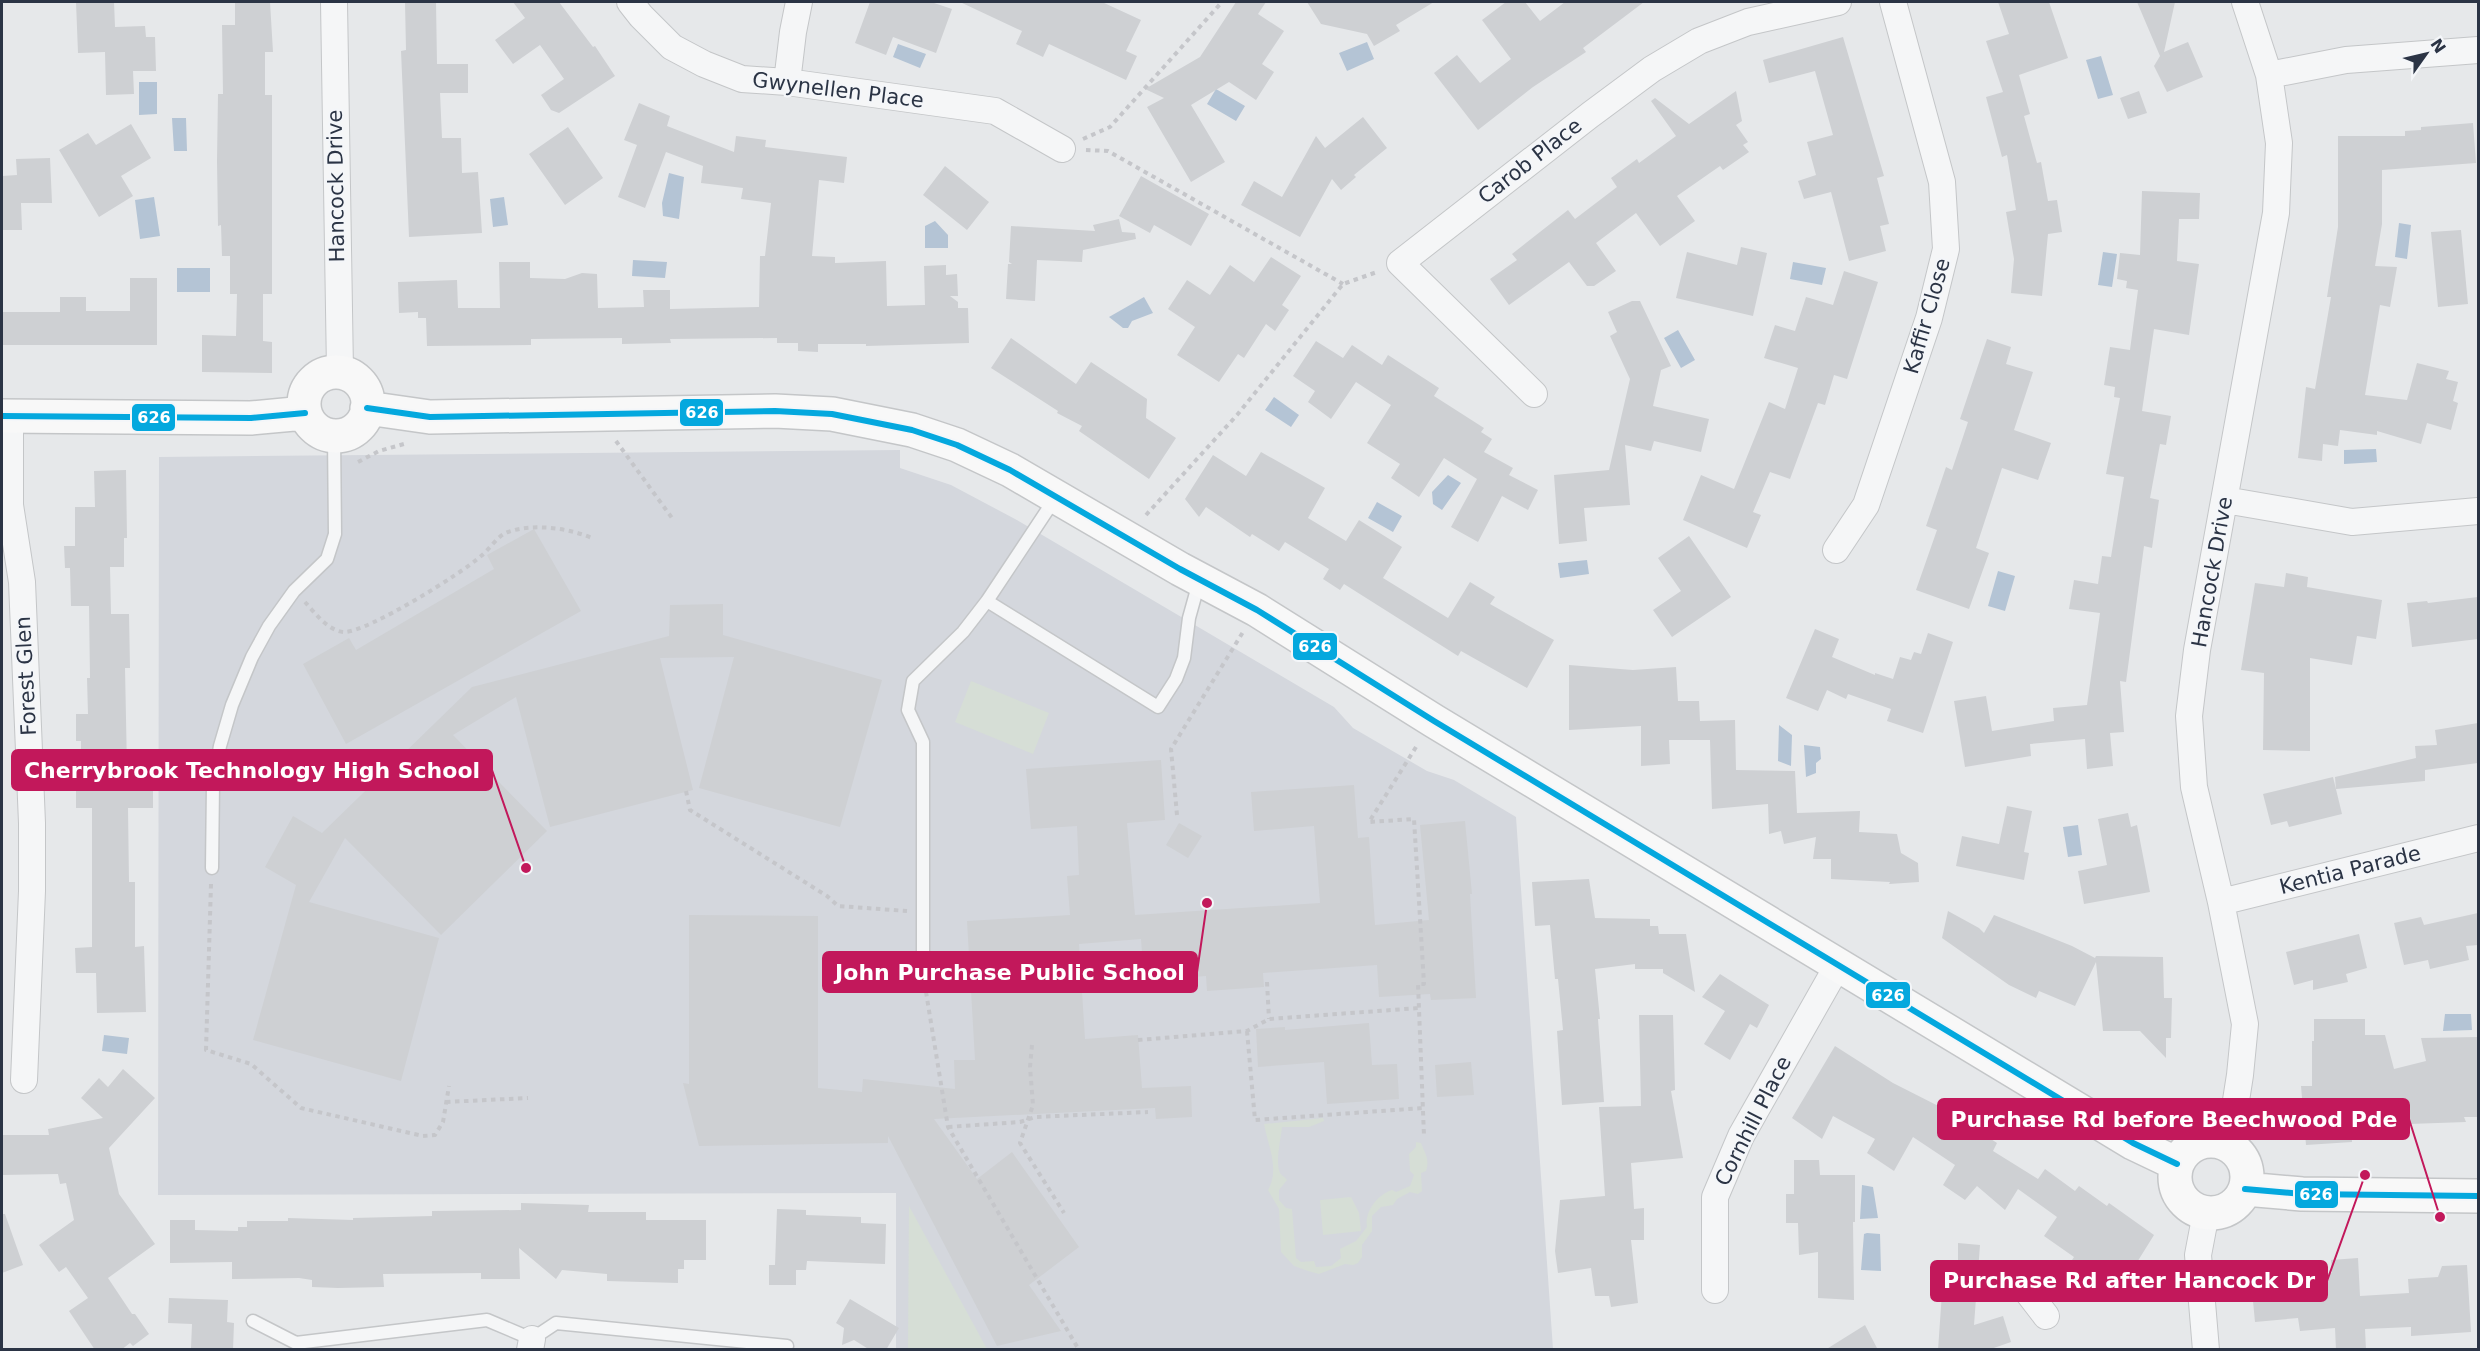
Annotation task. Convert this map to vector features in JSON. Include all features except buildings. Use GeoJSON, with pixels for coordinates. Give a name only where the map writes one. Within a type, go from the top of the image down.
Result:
{"type":"FeatureCollection","features":[{"type":"Feature","properties":{"kind":"main road"},"geometry":{"type":"LineString","coordinates":[[340,371],[359,381],[365,390],[368,408],[357,429],[347,434],[334,436],[317,430],[305,413],[306,392],[319,376],[340,371]]}},
{"type":"Feature","properties":{"kind":"main road"},"geometry":{"type":"LineString","coordinates":[[368,408],[430,417],[775,411],[832,414],[912,430],[957,445],[1010,470],[1257,610],[1444,728],[2133,1143],[2177,1164]]}},
{"type":"Feature","properties":{"kind":"main road"},"geometry":{"type":"LineString","coordinates":[[6,416],[251,418],[305,413]]}},
{"type":"Feature","properties":{"kind":"main road"},"geometry":{"type":"LineString","coordinates":[[2205,1141],[2217,1141],[2229,1145],[2244,1160],[2247,1170],[2245,1189],[2238,1202],[2229,1209],[2206,1213],[2195,1209],[2180,1195],[2176,1185],[2177,1164],[2193,1145],[2205,1141]]}},
{"type":"Feature","properties":{"kind":"main road"},"geometry":{"type":"LineString","coordinates":[[2245,1189],[2302,1194],[2478,1196]]}},
{"type":"Feature","properties":{"kind":"street","name":"Hancock Drive"},"geometry":{"type":"LineString","coordinates":[[334,2],[340,371]]}},
{"type":"Feature","properties":{"kind":"street","name":"Gwynellen Place"},"geometry":{"type":"LineString","coordinates":[[630,2],[640,16],[672,47],[704,64],[742,79],[788,82],[995,111],[1062,148]]}},
{"type":"Feature","properties":{"kind":"street"},"geometry":{"type":"LineString","coordinates":[[788,82],[793,32],[799,2]]}},
{"type":"Feature","properties":{"kind":"street","name":"Carob Place"},"geometry":{"type":"LineString","coordinates":[[1400,263],[1590,115],[1671,58],[1700,41],[1748,22],[1838,2]]}},
{"type":"Feature","properties":{"kind":"street","name":"Kaffir Close"},"geometry":{"type":"LineString","coordinates":[[1836,550],[1866,505],[1929,318],[1946,249],[1942,182],[1893,2]]}},
{"type":"Feature","properties":{"kind":"street","name":"Hancock Drive"},"geometry":{"type":"LineString","coordinates":[[2229,1145],[2245,1024],[2222,902],[2194,787],[2189,716],[2197,650],[2276,213],[2279,143],[2269,75],[2245,2]]}},
{"type":"Feature","properties":{"kind":"street"},"geometry":{"type":"LineString","coordinates":[[2269,75],[2346,60],[2478,50]]}},
{"type":"Feature","properties":{"kind":"street"},"geometry":{"type":"LineString","coordinates":[[1400,263],[1534,394]]}},
{"type":"Feature","properties":{"kind":"street","name":"Forest Glen"},"geometry":{"type":"LineString","coordinates":[[6,416],[10,505],[22,582],[32,823],[32,891],[24,1080]]}},
{"type":"Feature","properties":{"kind":"street"},"geometry":{"type":"LineString","coordinates":[[2225,500],[2352,522],[2478,511]]}},
{"type":"Feature","properties":{"kind":"street","name":"Kentia Parade"},"geometry":{"type":"LineString","coordinates":[[2222,902],[2478,838]]}},
{"type":"Feature","properties":{"kind":"street","name":"Cornhill Place"},"geometry":{"type":"LineString","coordinates":[[1715,1290],[1714,1197],[1741,1136],[1838,965]]}},
{"type":"Feature","properties":{"kind":"street"},"geometry":{"type":"LineString","coordinates":[[2206,1213],[2198,1255],[2206,1350]]}},
{"type":"Feature","properties":{"kind":"street"},"geometry":{"type":"LineString","coordinates":[[2026,1290],[2046,1316]]}},
{"type":"Feature","properties":{"kind":"lane"},"geometry":{"type":"LineString","coordinates":[[212,868],[213,784],[220,746],[232,705],[252,657],[269,626],[294,591],[327,559],[335,534],[334,436]]}},
{"type":"Feature","properties":{"kind":"lane"},"geometry":{"type":"LineString","coordinates":[[923,976],[923,742],[908,710],[913,681],[963,632],[987,602],[1057,496]]}},
{"type":"Feature","properties":{"kind":"lane"},"geometry":{"type":"LineString","coordinates":[[987,602],[1158,707],[1176,679],[1184,658],[1190,618],[1200,579]]}},
{"type":"Feature","properties":{"kind":"lane"},"geometry":{"type":"LineString","coordinates":[[253,1321],[296,1343],[487,1320],[531,1344],[556,1323],[787,1346]]}},
{"type":"Feature","properties":{"kind":"path"},"geometry":{"type":"LineString","coordinates":[[1062,148],[1110,127],[1222,2]]}},
{"type":"Feature","properties":{"kind":"path"},"geometry":{"type":"LineString","coordinates":[[1062,148],[1108,151],[1343,285]]}},
{"type":"Feature","properties":{"kind":"path"},"geometry":{"type":"LineString","coordinates":[[1146,515],[1237,415],[1343,285],[1400,263]]}},
{"type":"Feature","properties":{"kind":"path"},"geometry":{"type":"LineString","coordinates":[[614,438],[672,518]]}},
{"type":"Feature","properties":{"kind":"path"},"geometry":{"type":"LineString","coordinates":[[294,591],[325,623],[343,632],[364,628],[442,584],[481,557],[505,533],[525,527],[580,532],[594,539]]}},
{"type":"Feature","properties":{"kind":"path"},"geometry":{"type":"LineString","coordinates":[[1177,815],[1171,748],[1244,630]]}},
{"type":"Feature","properties":{"kind":"path"},"geometry":{"type":"LineString","coordinates":[[1416,747],[1369,822],[1414,819],[1424,984],[1418,984],[1424,1136]]}},
{"type":"Feature","properties":{"kind":"path"},"geometry":{"type":"LineString","coordinates":[[686,791],[690,810],[827,896],[838,906],[922,912]]}},
{"type":"Feature","properties":{"kind":"path"},"geometry":{"type":"LineString","coordinates":[[212,868],[206,1050],[250,1064],[301,1108],[423,1136],[435,1135],[442,1122],[449,1086]]}},
{"type":"Feature","properties":{"kind":"path"},"geometry":{"type":"LineString","coordinates":[[923,976],[948,1127],[1079,1350]]}},
{"type":"Feature","properties":{"kind":"path"},"geometry":{"type":"LineString","coordinates":[[1267,982],[1269,1019]]}},
{"type":"Feature","properties":{"kind":"path"},"geometry":{"type":"LineString","coordinates":[[1138,1040],[1247,1032],[1269,1019],[1419,1008]]}},
{"type":"Feature","properties":{"kind":"path"},"geometry":{"type":"LineString","coordinates":[[1247,1032],[1255,1120],[1423,1108]]}},
{"type":"Feature","properties":{"kind":"path"},"geometry":{"type":"LineString","coordinates":[[1032,1045],[1030,1067],[1033,1105],[1020,1143],[1064,1213]]}},
{"type":"Feature","properties":{"kind":"path"},"geometry":{"type":"LineString","coordinates":[[446,1102],[528,1098]]}},
{"type":"Feature","properties":{"kind":"path"},"geometry":{"type":"LineString","coordinates":[[948,1127],[1020,1122],[1029,1119],[1148,1112]]}},
{"type":"Feature","properties":{"kind":"shaded area"},"geometry":{"type":"Polygon","coordinates":[[[900,450],[900,468],[951,485],[1015,519],[1334,707],[1353,728],[1427,771],[1454,780],[1516,817],[1553,1349],[896,1349],[896,1193],[158,1195],[159,457],[900,450]]]}},
{"type":"Feature","properties":{"kind":"shaded area"},"geometry":{"type":"Polygon","coordinates":[[[971,681],[1049,713],[1033,754],[955,722],[971,681]]]}},
{"type":"Feature","properties":{"kind":"shaded area"},"geometry":{"type":"Polygon","coordinates":[[[1323,1118],[1324,1121],[1309,1127],[1282,1127],[1278,1163],[1280,1173],[1287,1180],[1279,1190],[1279,1200],[1286,1208],[1292,1209],[1296,1258],[1301,1262],[1314,1261],[1316,1267],[1331,1266],[1341,1258],[1340,1249],[1356,1241],[1367,1227],[1368,1215],[1373,1204],[1387,1192],[1392,1190],[1396,1192],[1410,1186],[1414,1175],[1410,1171],[1409,1154],[1416,1147],[1416,1142],[1421,1143],[1427,1163],[1426,1171],[1421,1173],[1422,1191],[1418,1194],[1410,1192],[1397,1199],[1393,1205],[1381,1207],[1372,1216],[1372,1231],[1362,1245],[1362,1257],[1358,1263],[1345,1264],[1319,1274],[1294,1266],[1281,1252],[1279,1209],[1268,1190],[1273,1166],[1264,1124],[1323,1118]]]}},
{"type":"Feature","properties":{"kind":"shaded area"},"geometry":{"type":"Polygon","coordinates":[[[1351,1197],[1359,1213],[1361,1231],[1323,1235],[1320,1200],[1351,1197]]]}},
{"type":"Feature","properties":{"kind":"shaded area"},"geometry":{"type":"Polygon","coordinates":[[[909,1206],[987,1349],[908,1349],[909,1206]]]}},
{"type":"Feature","properties":{"kind":"water"},"geometry":{"type":"Polygon","coordinates":[[[1367,42],[1374,59],[1347,71],[1339,53],[1367,42]]]}},
{"type":"Feature","properties":{"kind":"water"},"geometry":{"type":"Polygon","coordinates":[[[898,44],[926,54],[920,68],[893,57],[898,44]]]}},
{"type":"Feature","properties":{"kind":"water"},"geometry":{"type":"Polygon","coordinates":[[[2101,56],[2113,95],[2098,99],[2086,60],[2101,56]]]}},
{"type":"Feature","properties":{"kind":"water"},"geometry":{"type":"Polygon","coordinates":[[[139,82],[157,82],[157,114],[139,115],[139,82]]]}},
{"type":"Feature","properties":{"kind":"water"},"geometry":{"type":"Polygon","coordinates":[[[1216,89],[1245,106],[1236,121],[1207,104],[1216,89]]]}},
{"type":"Feature","properties":{"kind":"water"},"geometry":{"type":"Polygon","coordinates":[[[172,118],[186,118],[187,151],[174,151],[172,118]]]}},
{"type":"Feature","properties":{"kind":"water"},"geometry":{"type":"Polygon","coordinates":[[[669,173],[684,177],[679,219],[663,216],[662,203],[669,173]]]}},
{"type":"Feature","properties":{"kind":"water"},"geometry":{"type":"Polygon","coordinates":[[[154,197],[160,236],[140,239],[135,200],[154,197]]]}},
{"type":"Feature","properties":{"kind":"water"},"geometry":{"type":"Polygon","coordinates":[[[504,197],[508,225],[493,227],[490,199],[504,197]]]}},
{"type":"Feature","properties":{"kind":"water"},"geometry":{"type":"Polygon","coordinates":[[[935,221],[948,235],[948,248],[925,248],[925,226],[935,221]]]}},
{"type":"Feature","properties":{"kind":"water"},"geometry":{"type":"Polygon","coordinates":[[[2399,223],[2411,225],[2407,259],[2395,257],[2399,223]]]}},
{"type":"Feature","properties":{"kind":"water"},"geometry":{"type":"Polygon","coordinates":[[[2103,252],[2117,254],[2112,287],[2098,285],[2103,252]]]}},
{"type":"Feature","properties":{"kind":"water"},"geometry":{"type":"Polygon","coordinates":[[[633,260],[667,262],[665,278],[632,276],[633,260]]]}},
{"type":"Feature","properties":{"kind":"water"},"geometry":{"type":"Polygon","coordinates":[[[1793,262],[1826,268],[1822,285],[1790,279],[1793,262]]]}},
{"type":"Feature","properties":{"kind":"water"},"geometry":{"type":"Polygon","coordinates":[[[177,268],[210,268],[210,292],[177,292],[177,268]]]}},
{"type":"Feature","properties":{"kind":"water"},"geometry":{"type":"Polygon","coordinates":[[[1144,297],[1153,313],[1132,321],[1128,328],[1123,328],[1109,317],[1144,297]]]}},
{"type":"Feature","properties":{"kind":"water"},"geometry":{"type":"Polygon","coordinates":[[[1678,330],[1695,360],[1681,368],[1664,338],[1678,330]]]}},
{"type":"Feature","properties":{"kind":"water"},"geometry":{"type":"Polygon","coordinates":[[[1274,397],[1299,415],[1291,427],[1265,410],[1274,397]]]}},
{"type":"Feature","properties":{"kind":"water"},"geometry":{"type":"Polygon","coordinates":[[[2376,449],[2377,462],[2344,464],[2344,450],[2376,449]]]}},
{"type":"Feature","properties":{"kind":"water"},"geometry":{"type":"Polygon","coordinates":[[[1448,475],[1461,483],[1442,510],[1433,504],[1432,492],[1448,475]]]}},
{"type":"Feature","properties":{"kind":"water"},"geometry":{"type":"Polygon","coordinates":[[[1377,502],[1402,516],[1393,532],[1368,518],[1377,502]]]}},
{"type":"Feature","properties":{"kind":"water"},"geometry":{"type":"Polygon","coordinates":[[[1587,560],[1589,574],[1560,578],[1558,563],[1587,560]]]}},
{"type":"Feature","properties":{"kind":"water"},"geometry":{"type":"Polygon","coordinates":[[[1998,571],[2015,576],[2005,611],[1988,606],[1998,571]]]}},
{"type":"Feature","properties":{"kind":"water"},"geometry":{"type":"Polygon","coordinates":[[[1779,725],[1792,735],[1791,766],[1778,761],[1779,725]]]}},
{"type":"Feature","properties":{"kind":"water"},"geometry":{"type":"Polygon","coordinates":[[[1804,745],[1820,747],[1821,759],[1816,763],[1816,773],[1806,777],[1804,745]]]}},
{"type":"Feature","properties":{"kind":"water"},"geometry":{"type":"Polygon","coordinates":[[[2078,825],[2082,855],[2068,857],[2063,827],[2078,825]]]}},
{"type":"Feature","properties":{"kind":"water"},"geometry":{"type":"Polygon","coordinates":[[[2445,1014],[2471,1014],[2472,1030],[2443,1031],[2445,1014]]]}},
{"type":"Feature","properties":{"kind":"water"},"geometry":{"type":"Polygon","coordinates":[[[104,1035],[129,1038],[127,1054],[102,1051],[104,1035]]]}},
{"type":"Feature","properties":{"kind":"water"},"geometry":{"type":"Polygon","coordinates":[[[1862,1185],[1873,1187],[1878,1218],[1860,1219],[1862,1185]]]}},
{"type":"Feature","properties":{"kind":"water"},"geometry":{"type":"Polygon","coordinates":[[[1864,1234],[1880,1234],[1881,1271],[1861,1270],[1864,1234]]]}},
{"type":"Feature","properties":{"kind":"transit line","name":"626"},"geometry":{"type":"LineString","coordinates":[[367,408],[430,417],[775,411],[832,414],[912,430],[957,445],[1010,470],[1180,569],[1257,610],[1434,721],[2133,1143],[2177,1164]]}},
{"type":"Feature","properties":{"kind":"transit line","name":"626"},"geometry":{"type":"LineString","coordinates":[[2,416],[251,418],[305,413]]}},
{"type":"Feature","properties":{"kind":"transit line","name":"626"},"geometry":{"type":"LineString","coordinates":[[2245,1189],[2302,1194],[2478,1196]]}},
{"type":"Feature","properties":{"kind":"place","name":"Cherrybrook Technology High School"},"geometry":{"type":"Point","coordinates":[526,868]}},
{"type":"Feature","properties":{"kind":"place","name":"John Purchase Public School"},"geometry":{"type":"Point","coordinates":[1207,903]}},
{"type":"Feature","properties":{"kind":"place","name":"Purchase Rd after Hancock Dr"},"geometry":{"type":"Point","coordinates":[2365,1175]}},
{"type":"Feature","properties":{"kind":"place","name":"Purchase Rd before Beechwood Pde"},"geometry":{"type":"Point","coordinates":[2440,1217]}}]}
